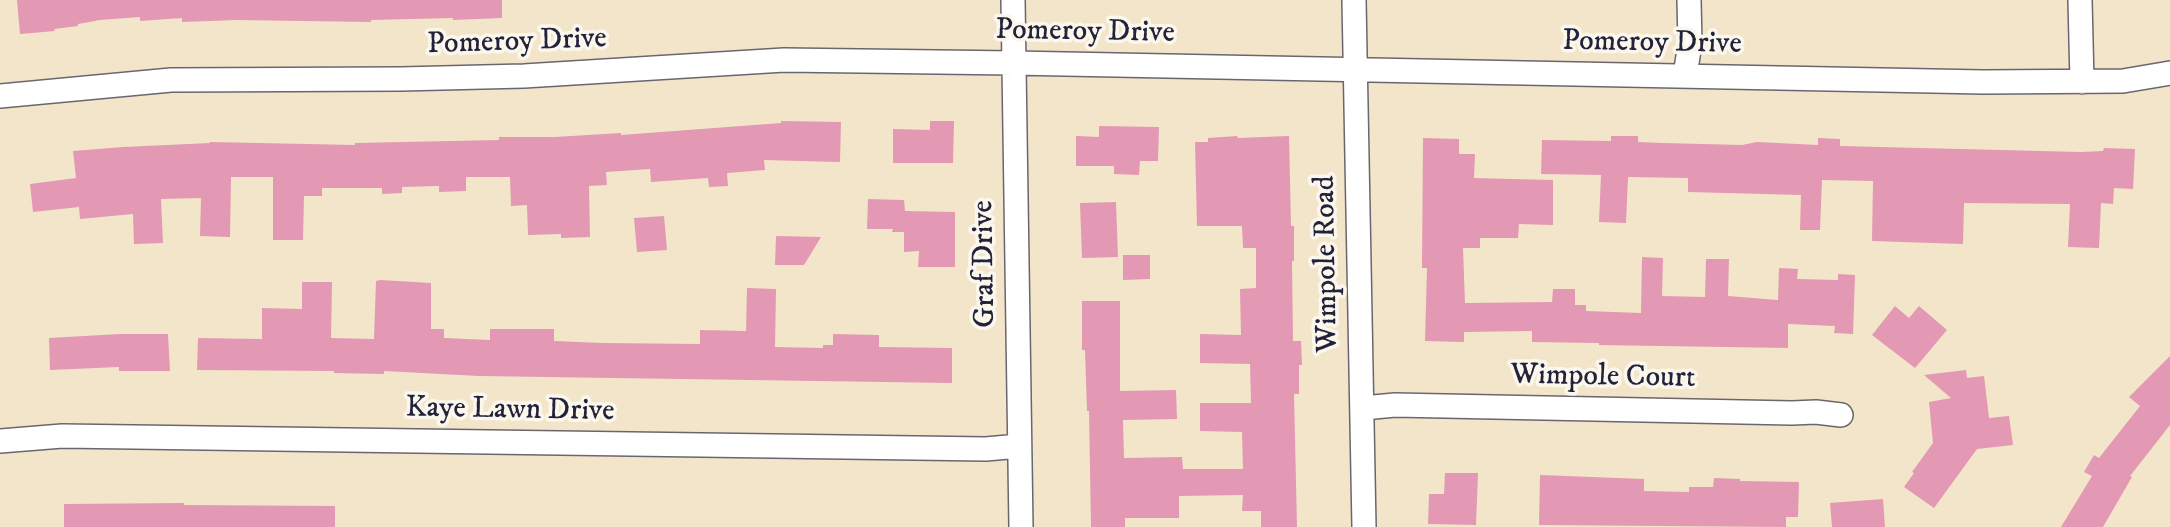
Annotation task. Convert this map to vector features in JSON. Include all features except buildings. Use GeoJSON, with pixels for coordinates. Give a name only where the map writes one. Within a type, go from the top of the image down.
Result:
{"type":"FeatureCollection","features":[{"type":"Feature","properties":{"kind":"street","name":"Graf Drive"},"geometry":{"type":"LineString","coordinates":[[1013,0],[1021,527]]}},
{"type":"Feature","properties":{"kind":"street","name":"Wimpole Road"},"geometry":{"type":"LineString","coordinates":[[1354,0],[1364,527]]}},
{"type":"Feature","properties":{"kind":"street"},"geometry":{"type":"LineString","coordinates":[[1685,75],[1690,44],[1689,0]]}},
{"type":"Feature","properties":{"kind":"street"},"geometry":{"type":"LineString","coordinates":[[2080,0],[2082,82]]}},
{"type":"Feature","properties":{"kind":"street","name":"Pomeroy Drive"},"geometry":{"type":"LineString","coordinates":[[0,96],[171,80],[524,76],[784,60],[1014,62],[1983,82],[2123,81],[2170,73]]}},
{"type":"Feature","properties":{"kind":"street","name":"Wimpole Court"},"geometry":{"type":"LineString","coordinates":[[1363,408],[1395,405],[1779,413],[1816,411],[1841,415]]}},
{"type":"Feature","properties":{"kind":"street","name":"Kaye Lawn Drive"},"geometry":{"type":"LineString","coordinates":[[0,441],[62,436],[986,449],[1019,446]]}}]}
